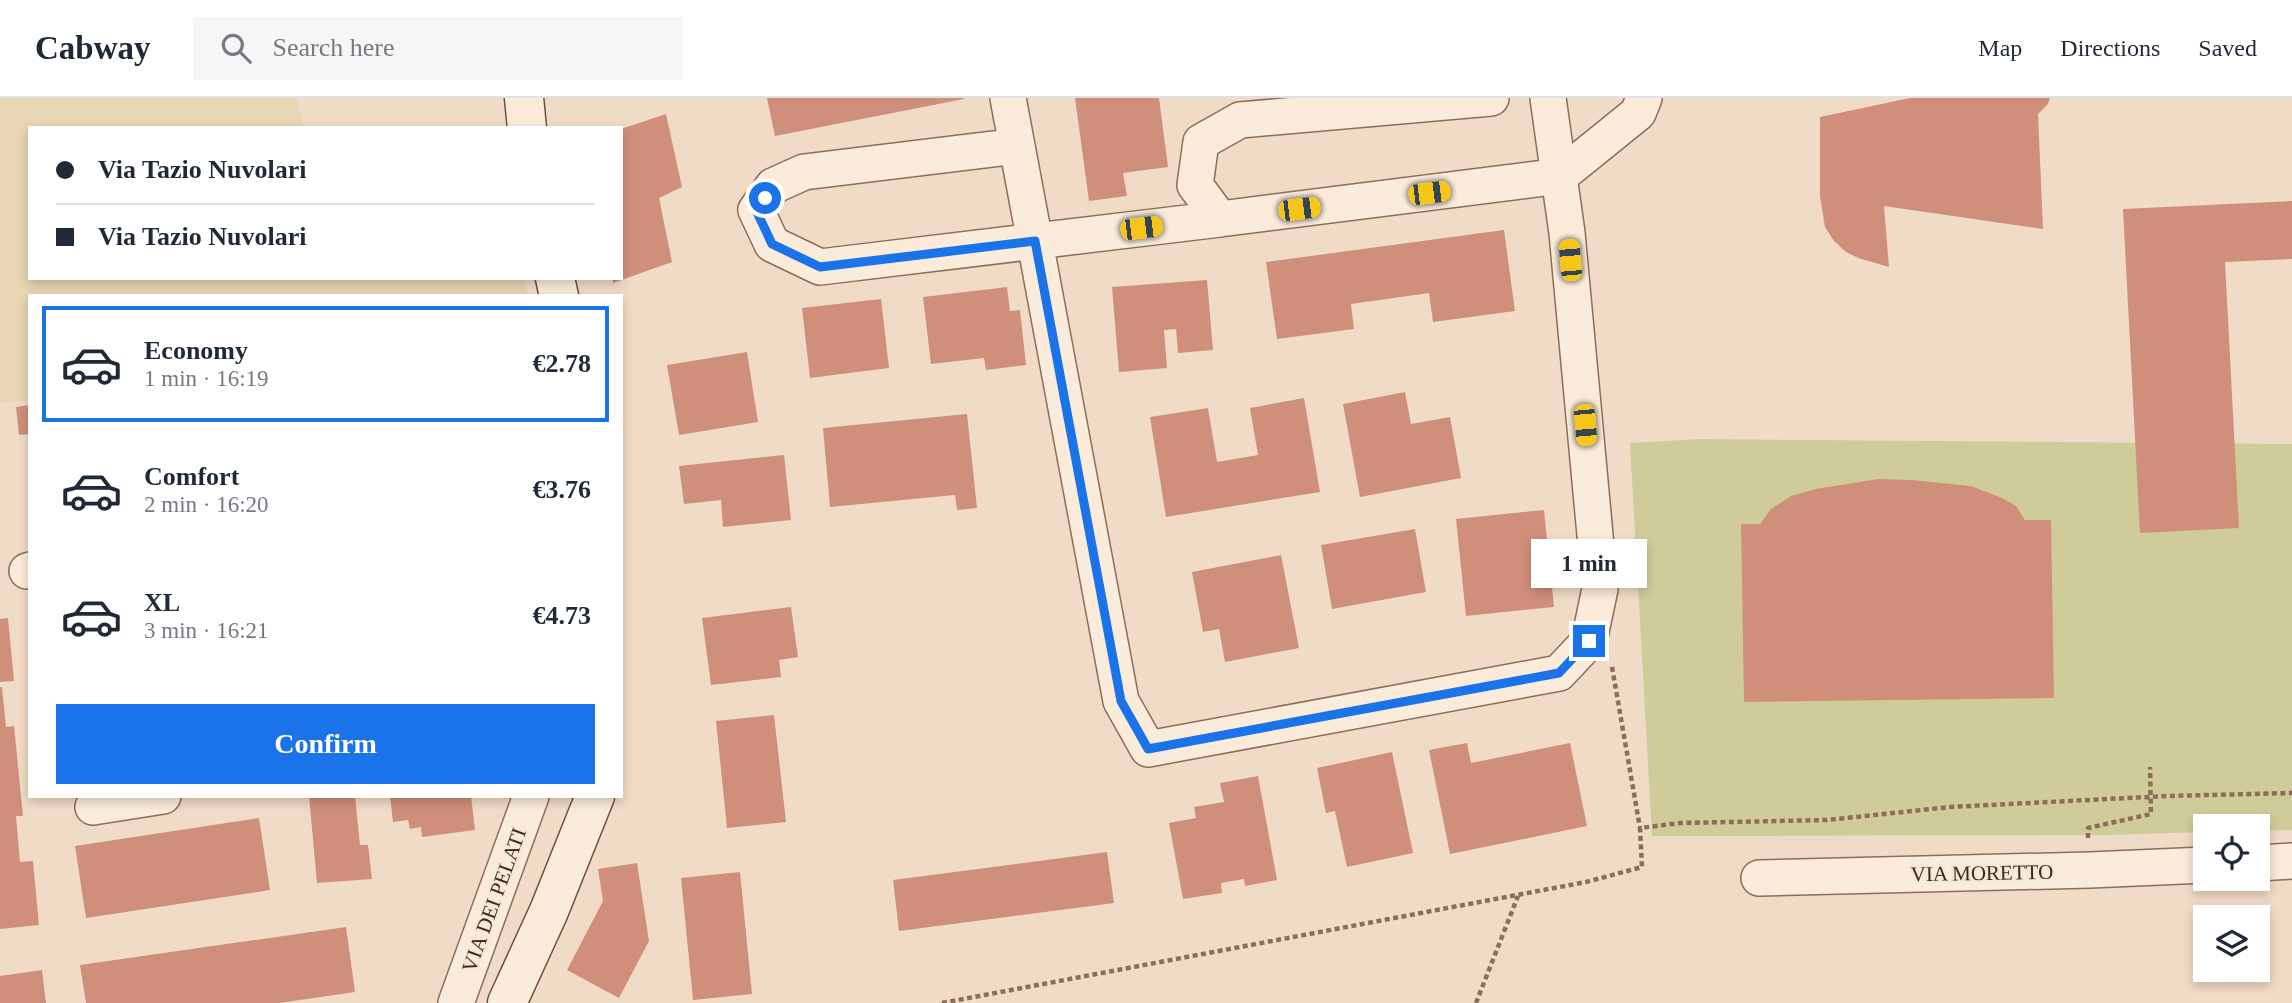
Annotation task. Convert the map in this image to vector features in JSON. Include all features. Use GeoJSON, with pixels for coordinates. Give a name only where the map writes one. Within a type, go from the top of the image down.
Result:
{"type":"FeatureCollection","features":[{"type":"Feature","properties":{"kind":"street"},"geometry":{"type":"LineString","coordinates":[[1009,98],[1121,701],[1148,749],[1559,673],[1589,641],[1600,589],[1567,233],[1548,98]]}},
{"type":"Feature","properties":{"kind":"street"},"geometry":{"type":"LineString","coordinates":[[1220,219],[1195,185],[1201,142],[1240,120],[1491,98]]}},
{"type":"Feature","properties":{"kind":"street"},"geometry":{"type":"LineString","coordinates":[[1017,146],[804,172],[773,186],[756,210],[772,244],[820,267],[1220,219],[1559,176],[1638,113],[1644,98]]}},
{"type":"Feature","properties":{"kind":"street"},"geometry":{"type":"LineString","coordinates":[[93,807],[150,798]]}},
{"type":"Feature","properties":{"kind":"street","name":"VIA DEI PELATI"},"geometry":{"type":"LineString","coordinates":[[456,1003],[530,798]]}},
{"type":"Feature","properties":{"kind":"street"},"geometry":{"type":"LineString","coordinates":[[507,1003],[549,911],[594,798]]}},
{"type":"Feature","properties":{"kind":"street"},"geometry":{"type":"LineString","coordinates":[[2270,862],[2292,861]]}},
{"type":"Feature","properties":{"kind":"street","name":"VIA MORETTO"},"geometry":{"type":"LineString","coordinates":[[1759,878],[2193,866]]}},
{"type":"Feature","properties":{"kind":"path"},"geometry":{"type":"LineString","coordinates":[[942,1003],[1586,882],[1642,867],[1640,828],[1613,668],[1589,641]]}},
{"type":"Feature","properties":{"kind":"path"},"geometry":{"type":"LineString","coordinates":[[2090,870],[2088,828],[2151,814],[2150,767]]}},
{"type":"Feature","properties":{"kind":"path"},"geometry":{"type":"LineString","coordinates":[[1640,828],[1680,823],[1827,820],[1950,807],[2150,796],[2292,793]]}},
{"type":"Feature","properties":{"kind":"path"},"geometry":{"type":"LineString","coordinates":[[1476,1003],[1518,895]]}},
{"type":"Feature","properties":{"kind":"shaded area"},"geometry":{"type":"Polygon","coordinates":[[[0,98],[297,98],[304,126],[28,126],[28,280],[525,280],[528,294],[28,294],[28,400],[0,403],[0,98]]]}},
{"type":"Feature","properties":{"kind":"shaded area"},"geometry":{"type":"Polygon","coordinates":[[[1699,439],[2292,444],[2292,830],[2270,831],[2270,814],[2193,814],[2193,832],[1652,836],[1630,443],[1699,439]]]}},
{"type":"Feature","properties":{"kind":"building"},"geometry":{"type":"Polygon","coordinates":[[[767,98],[964,98],[964,99],[775,136],[767,98]]]}},
{"type":"Feature","properties":{"kind":"building"},"geometry":{"type":"Polygon","coordinates":[[[1075,98],[1159,98],[1168,167],[1123,173],[1127,196],[1089,201],[1075,98]]]}},
{"type":"Feature","properties":{"kind":"building"},"geometry":{"type":"Polygon","coordinates":[[[1910,98],[2050,98],[2038,114],[2043,229],[1884,206],[1889,267],[1858,258],[1834,241],[1825,227],[1820,196],[1820,117],[1910,98]]]}},
{"type":"Feature","properties":{"kind":"building"},"geometry":{"type":"Polygon","coordinates":[[[666,114],[682,187],[659,198],[672,262],[623,279],[623,128],[666,114]]]}},
{"type":"Feature","properties":{"kind":"building"},"geometry":{"type":"Polygon","coordinates":[[[2292,201],[2292,259],[2225,262],[2239,528],[2140,533],[2123,209],[2292,201]]]}},
{"type":"Feature","properties":{"kind":"building"},"geometry":{"type":"Polygon","coordinates":[[[1504,230],[1515,311],[1433,322],[1429,293],[1351,304],[1354,329],[1277,339],[1266,262],[1504,230]]]}},
{"type":"Feature","properties":{"kind":"building"},"geometry":{"type":"Polygon","coordinates":[[[1207,280],[1213,350],[1178,353],[1176,329],[1164,330],[1167,368],[1119,372],[1112,287],[1207,280]]]}},
{"type":"Feature","properties":{"kind":"building"},"geometry":{"type":"Polygon","coordinates":[[[1007,287],[1010,311],[1020,310],[1026,365],[986,370],[984,358],[931,364],[923,297],[1007,287]]]}},
{"type":"Feature","properties":{"kind":"building"},"geometry":{"type":"Polygon","coordinates":[[[881,299],[889,368],[810,378],[802,308],[881,299]]]}},
{"type":"Feature","properties":{"kind":"building"},"geometry":{"type":"Polygon","coordinates":[[[747,352],[758,422],[679,435],[667,365],[747,352]]]}},
{"type":"Feature","properties":{"kind":"building"},"geometry":{"type":"Polygon","coordinates":[[[1405,392],[1411,424],[1450,417],[1461,478],[1360,497],[1343,404],[1405,392]]]}},
{"type":"Feature","properties":{"kind":"building"},"geometry":{"type":"Polygon","coordinates":[[[1304,398],[1320,492],[1166,517],[1150,417],[1208,408],[1217,462],[1258,455],[1250,408],[1304,398]]]}},
{"type":"Feature","properties":{"kind":"building"},"geometry":{"type":"Polygon","coordinates":[[[28,405],[28,434],[19,435],[16,407],[28,405]]]}},
{"type":"Feature","properties":{"kind":"building"},"geometry":{"type":"Polygon","coordinates":[[[967,414],[977,508],[957,510],[955,495],[830,507],[823,428],[967,414]]]}},
{"type":"Feature","properties":{"kind":"building"},"geometry":{"type":"Polygon","coordinates":[[[784,455],[791,520],[723,527],[721,500],[684,504],[679,466],[784,455]]]}},
{"type":"Feature","properties":{"kind":"building"},"geometry":{"type":"Polygon","coordinates":[[[1878,479],[1971,486],[2016,506],[2025,520],[2051,520],[2054,698],[1744,702],[1741,524],[1760,524],[1771,509],[1791,496],[1878,479]]]}},
{"type":"Feature","properties":{"kind":"building"},"geometry":{"type":"Polygon","coordinates":[[[1544,510],[1554,607],[1466,616],[1456,519],[1544,510]]]}},
{"type":"Feature","properties":{"kind":"building"},"geometry":{"type":"Polygon","coordinates":[[[1415,529],[1426,592],[1332,609],[1321,545],[1415,529]]]}},
{"type":"Feature","properties":{"kind":"building"},"geometry":{"type":"Polygon","coordinates":[[[1281,555],[1299,648],[1225,662],[1219,629],[1203,632],[1192,572],[1281,555]]]}},
{"type":"Feature","properties":{"kind":"building"},"geometry":{"type":"Polygon","coordinates":[[[791,607],[798,657],[779,660],[781,677],[711,685],[702,618],[791,607]]]}},
{"type":"Feature","properties":{"kind":"building"},"geometry":{"type":"Polygon","coordinates":[[[8,618],[14,681],[0,682],[0,619],[8,618]]]}},
{"type":"Feature","properties":{"kind":"building"},"geometry":{"type":"Polygon","coordinates":[[[0,687],[6,727],[14,726],[23,816],[16,816],[20,862],[33,861],[39,925],[0,929],[0,687]]]}},
{"type":"Feature","properties":{"kind":"building"},"geometry":{"type":"Polygon","coordinates":[[[774,715],[786,822],[727,828],[716,721],[774,715]]]}},
{"type":"Feature","properties":{"kind":"building"},"geometry":{"type":"Polygon","coordinates":[[[1467,743],[1471,763],[1570,743],[1587,826],[1450,854],[1429,750],[1467,743]]]}},
{"type":"Feature","properties":{"kind":"building"},"geometry":{"type":"Polygon","coordinates":[[[1392,752],[1413,853],[1347,867],[1335,811],[1326,813],[1317,768],[1392,752]]]}},
{"type":"Feature","properties":{"kind":"building"},"geometry":{"type":"Polygon","coordinates":[[[1258,776],[1277,880],[1245,886],[1244,879],[1221,883],[1222,893],[1183,899],[1169,823],[1196,818],[1194,807],[1224,802],[1220,783],[1258,776]]]}},
{"type":"Feature","properties":{"kind":"building"},"geometry":{"type":"Polygon","coordinates":[[[309,798],[355,798],[360,845],[368,845],[372,879],[317,883],[309,798]]]}},
{"type":"Feature","properties":{"kind":"building"},"geometry":{"type":"Polygon","coordinates":[[[390,798],[471,798],[475,830],[422,837],[421,827],[410,829],[408,820],[393,822],[390,798]]]}},
{"type":"Feature","properties":{"kind":"building"},"geometry":{"type":"Polygon","coordinates":[[[259,818],[270,890],[86,918],[75,846],[259,818]]]}},
{"type":"Feature","properties":{"kind":"building"},"geometry":{"type":"Polygon","coordinates":[[[1107,852],[1114,903],[899,931],[893,880],[1107,852]]]}},
{"type":"Feature","properties":{"kind":"building"},"geometry":{"type":"Polygon","coordinates":[[[637,863],[649,941],[619,998],[567,970],[603,901],[598,869],[637,863]]]}},
{"type":"Feature","properties":{"kind":"building"},"geometry":{"type":"Polygon","coordinates":[[[740,872],[752,994],[693,1000],[681,878],[740,872]]]}},
{"type":"Feature","properties":{"kind":"building"},"geometry":{"type":"Polygon","coordinates":[[[346,927],[355,992],[279,1003],[86,1003],[80,965],[346,927]]]}},
{"type":"Feature","properties":{"kind":"building"},"geometry":{"type":"Polygon","coordinates":[[[42,970],[46,1003],[0,1003],[0,976],[42,970]]]}},
{"type":"Feature","properties":{"kind":"route"},"geometry":{"type":"LineString","coordinates":[[765,198],[756,210],[772,244],[820,267],[1035,241],[1121,701],[1148,749],[1559,673],[1589,641]]}}]}
